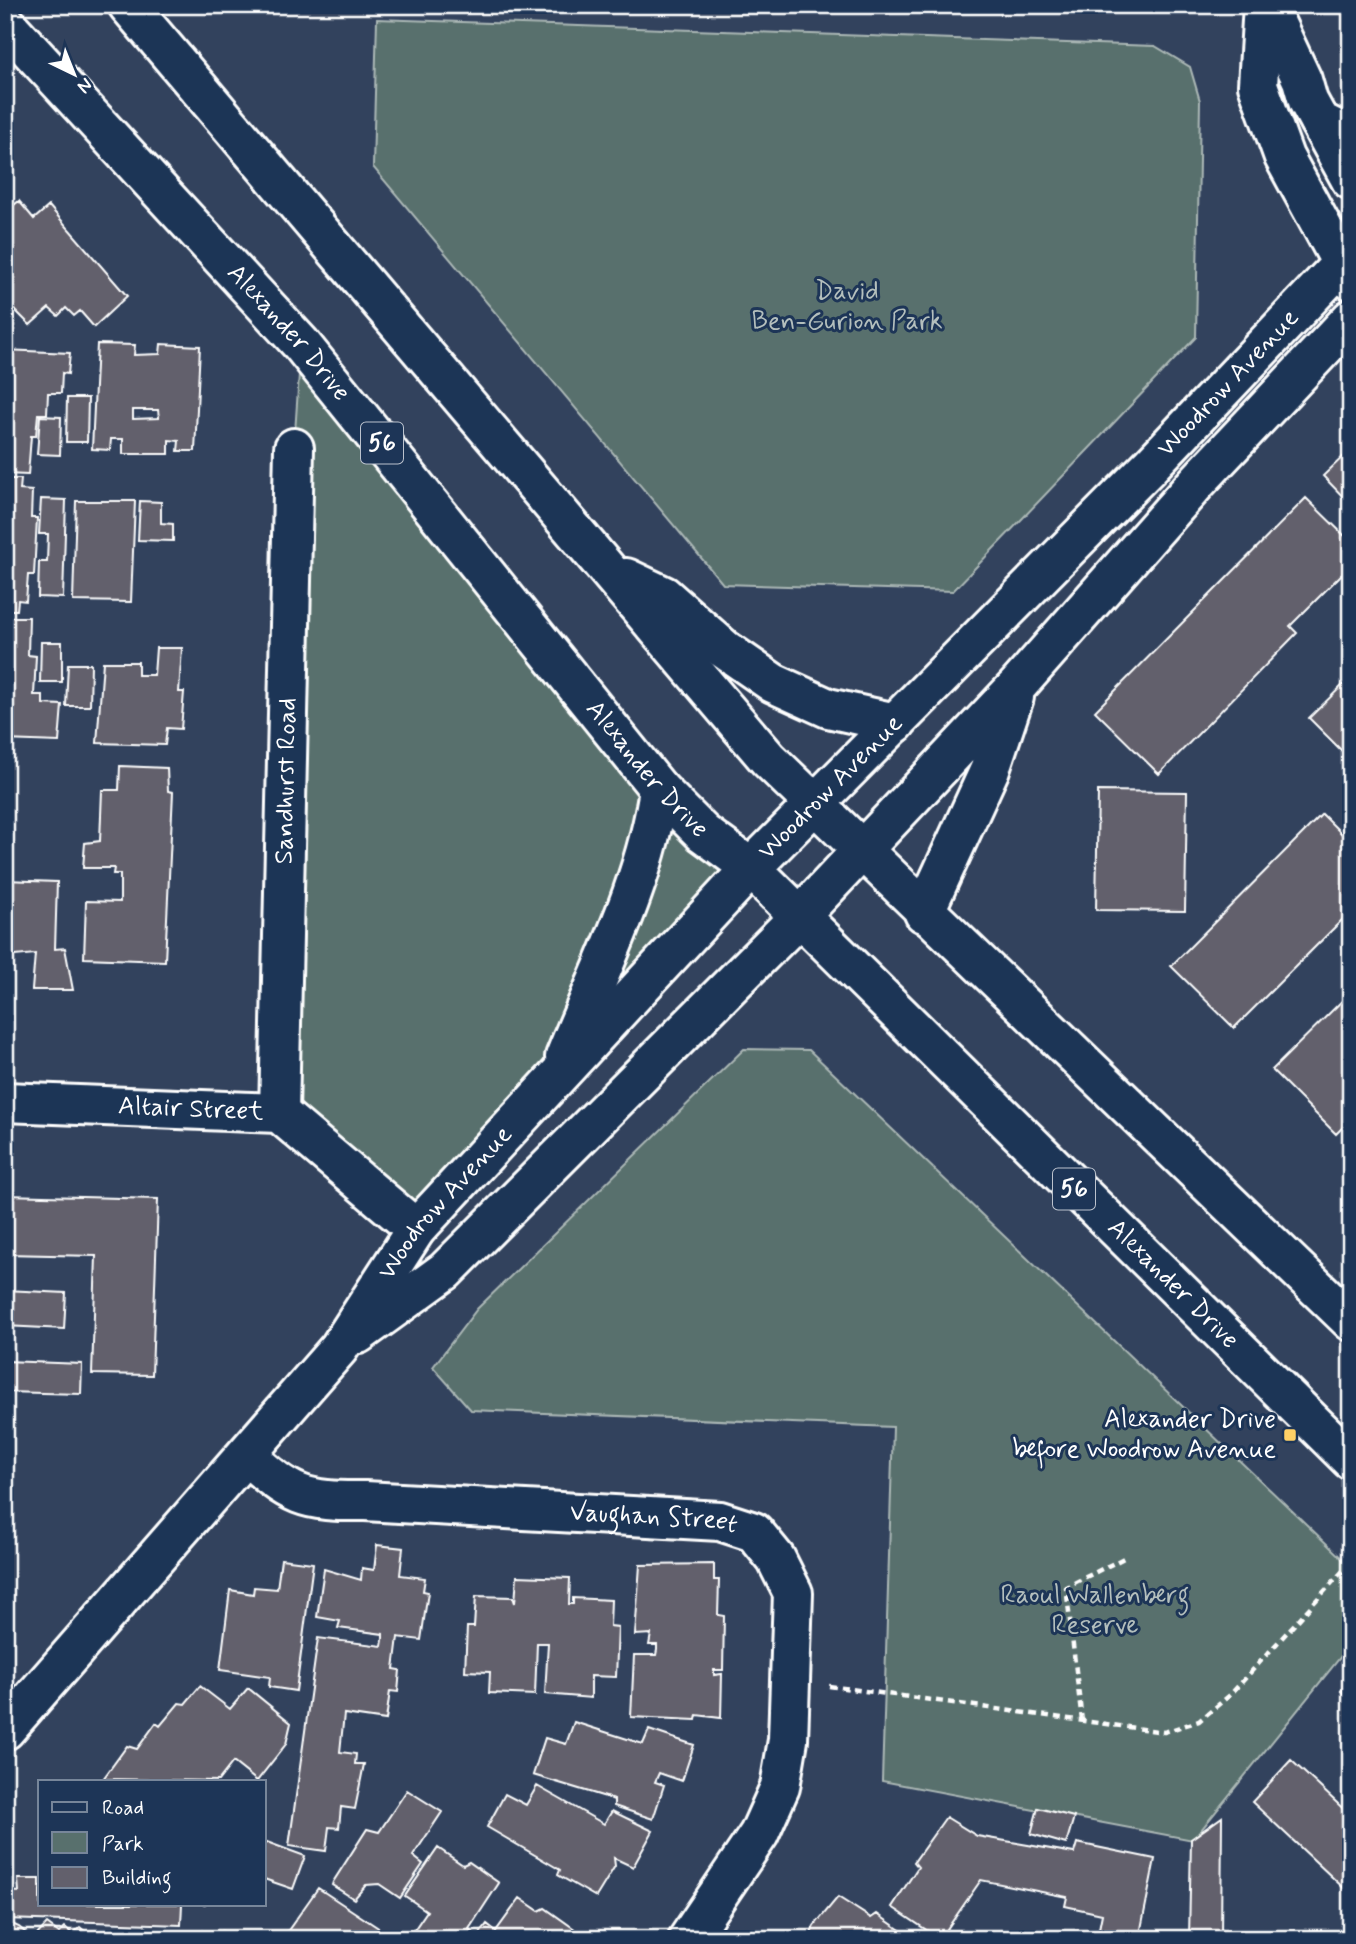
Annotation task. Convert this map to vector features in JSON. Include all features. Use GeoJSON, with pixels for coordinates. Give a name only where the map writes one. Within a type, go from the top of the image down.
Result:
{"type":"FeatureCollection","features":[{"type":"Feature","properties":{"kind":"main road"},"geometry":{"type":"LineString","coordinates":[[128,5],[768,759],[817,804],[924,913],[1351,1321]]}},
{"type":"Feature","properties":{"kind":"main road"},"geometry":{"type":"LineString","coordinates":[[1265,5],[1335,129],[1351,180]]}},
{"type":"Feature","properties":{"kind":"main road"},"geometry":{"type":"LineString","coordinates":[[1265,5],[1258,85],[1284,157],[1347,266]]}},
{"type":"Feature","properties":{"kind":"main road","name":"Alexander Drive"},"geometry":{"type":"LineString","coordinates":[[5,23],[301,344],[659,789],[703,833],[751,868],[798,918],[1351,1460]]}},
{"type":"Feature","properties":{"kind":"main road","name":"Woodrow Avenue"},"geometry":{"type":"LineString","coordinates":[[5,1730],[339,1348],[416,1229],[751,868],[1347,266]]}},
{"type":"Feature","properties":{"kind":"main road","name":"Woodrow Avenue"},"geometry":{"type":"LineString","coordinates":[[339,1348],[445,1271],[864,851],[1018,685],[1198,481],[1351,319]]}},
{"type":"Feature","properties":{"kind":"main road","name":"Sandhurst Road"},"geometry":{"type":"LineString","coordinates":[[279,1113],[294,448]]}},
{"type":"Feature","properties":{"kind":"main road"},"geometry":{"type":"LineString","coordinates":[[608,570],[664,596],[724,649],[792,693],[828,708],[896,723]]}},
{"type":"Feature","properties":{"kind":"main road"},"geometry":{"type":"LineString","coordinates":[[924,913],[990,769],[1018,685]]}},
{"type":"Feature","properties":{"kind":"main road"},"geometry":{"type":"LineString","coordinates":[[555,1082],[638,877],[654,829],[659,789]]}},
{"type":"Feature","properties":{"kind":"main road","name":"Altair Street"},"geometry":{"type":"LineString","coordinates":[[5,1102],[279,1113],[416,1229]]}},
{"type":"Feature","properties":{"kind":"main road","name":"Vaughan Street"},"geometry":{"type":"LineString","coordinates":[[246,1455],[279,1485],[321,1502],[720,1521],[754,1532],[776,1559],[793,1593],[788,1740],[780,1787],[759,1834],[688,1939]]}},
{"type":"Feature","properties":{"kind":"path"},"geometry":{"type":"LineString","coordinates":[[1082,1721],[1066,1587],[1124,1558]]}},
{"type":"Feature","properties":{"kind":"path"},"geometry":{"type":"LineString","coordinates":[[790,1680],[1164,1732],[1199,1721],[1230,1695],[1351,1562]]}},
{"type":"Feature","properties":{"kind":"green space","name":"David Ben-Gurion Park"},"geometry":{"type":"Polygon","coordinates":[[[377,19],[1155,46],[1190,67],[1200,101],[1196,337],[953,591],[723,584],[373,167],[377,19]]]}},
{"type":"Feature","properties":{"kind":"green space"},"geometry":{"type":"Polygon","coordinates":[[[301,344],[751,868],[416,1229],[279,1113],[294,448],[301,344]]]}},
{"type":"Feature","properties":{"kind":"green space","name":"Raoul Wallenberg Reserve"},"geometry":{"type":"Polygon","coordinates":[[[744,1049],[809,1050],[1351,1567],[1351,1644],[1193,1840],[882,1781],[893,1427],[471,1410],[433,1367],[477,1309],[744,1049]]]}},
{"type":"Feature","properties":{"kind":"building"},"geometry":{"type":"Polygon","coordinates":[[[19,201],[34,219],[49,206],[127,296],[94,327],[80,311],[74,316],[66,308],[58,316],[49,308],[30,325],[5,300],[5,212],[19,201]]]}},
{"type":"Feature","properties":{"kind":"building"},"geometry":{"type":"Polygon","coordinates":[[[97,344],[135,345],[134,355],[160,354],[161,344],[200,346],[195,451],[178,451],[179,441],[169,440],[169,454],[123,454],[123,439],[111,439],[110,450],[92,449],[97,344]],[[133,410],[133,419],[159,418],[158,410],[133,410]]]}},
{"type":"Feature","properties":{"kind":"building"},"geometry":{"type":"Polygon","coordinates":[[[5,350],[70,353],[68,374],[62,373],[61,393],[48,393],[47,414],[38,414],[36,436],[31,436],[28,475],[5,474],[5,350]]]}},
{"type":"Feature","properties":{"kind":"building"},"geometry":{"type":"Polygon","coordinates":[[[67,398],[88,398],[87,442],[66,442],[67,398]]]}},
{"type":"Feature","properties":{"kind":"building"},"geometry":{"type":"Polygon","coordinates":[[[40,416],[61,417],[60,455],[37,454],[40,416]]]}},
{"type":"Feature","properties":{"kind":"building"},"geometry":{"type":"Polygon","coordinates":[[[1351,449],[1351,505],[1323,476],[1351,449]]]}},
{"type":"Feature","properties":{"kind":"building"},"geometry":{"type":"Polygon","coordinates":[[[5,479],[21,479],[20,490],[32,491],[31,518],[37,518],[34,575],[28,575],[26,601],[18,600],[17,610],[5,610],[5,479]]]}},
{"type":"Feature","properties":{"kind":"building"},"geometry":{"type":"Polygon","coordinates":[[[1306,498],[1351,542],[1351,565],[1290,626],[1297,633],[1159,774],[1095,711],[1306,498]]]}},
{"type":"Feature","properties":{"kind":"building"},"geometry":{"type":"Polygon","coordinates":[[[41,499],[66,500],[63,598],[38,597],[39,562],[47,562],[48,534],[39,534],[41,499]]]}},
{"type":"Feature","properties":{"kind":"building"},"geometry":{"type":"Polygon","coordinates":[[[76,501],[135,501],[131,602],[73,601],[76,501]]]}},
{"type":"Feature","properties":{"kind":"building"},"geometry":{"type":"Polygon","coordinates":[[[140,501],[161,502],[161,523],[173,524],[173,541],[138,540],[140,501]]]}},
{"type":"Feature","properties":{"kind":"building"},"geometry":{"type":"Polygon","coordinates":[[[5,617],[29,617],[28,655],[36,656],[34,695],[43,695],[43,704],[62,705],[59,742],[5,740],[5,617]]]}},
{"type":"Feature","properties":{"kind":"building"},"geometry":{"type":"Polygon","coordinates":[[[41,642],[62,642],[62,682],[40,682],[41,642]]]}},
{"type":"Feature","properties":{"kind":"building"},"geometry":{"type":"Polygon","coordinates":[[[156,648],[182,648],[179,692],[184,692],[181,729],[167,728],[165,745],[97,743],[103,662],[138,662],[138,675],[154,675],[156,648]]]}},
{"type":"Feature","properties":{"kind":"building"},"geometry":{"type":"Polygon","coordinates":[[[68,664],[91,664],[90,706],[66,706],[68,664]]]}},
{"type":"Feature","properties":{"kind":"building"},"geometry":{"type":"Polygon","coordinates":[[[1351,677],[1351,760],[1309,718],[1351,677]]]}},
{"type":"Feature","properties":{"kind":"building"},"geometry":{"type":"Polygon","coordinates":[[[120,766],[167,768],[168,791],[173,792],[165,961],[84,958],[86,901],[120,902],[120,874],[113,874],[114,868],[83,868],[85,843],[100,841],[102,790],[119,790],[120,766]]]}},
{"type":"Feature","properties":{"kind":"building"},"geometry":{"type":"Polygon","coordinates":[[[1098,791],[1187,792],[1185,911],[1096,910],[1098,791]]]}},
{"type":"Feature","properties":{"kind":"building"},"geometry":{"type":"Polygon","coordinates":[[[1322,814],[1351,843],[1351,911],[1234,1028],[1171,966],[1322,814]]]}},
{"type":"Feature","properties":{"kind":"building"},"geometry":{"type":"Polygon","coordinates":[[[5,880],[57,882],[55,949],[65,948],[73,990],[32,990],[35,954],[5,957],[5,880]]]}},
{"type":"Feature","properties":{"kind":"building"},"geometry":{"type":"Polygon","coordinates":[[[1351,992],[1351,1119],[1336,1134],[1272,1070],[1351,992]]]}},
{"type":"Feature","properties":{"kind":"building"},"geometry":{"type":"Polygon","coordinates":[[[5,1195],[158,1199],[152,1375],[92,1374],[96,1256],[5,1254],[5,1195]]]}},
{"type":"Feature","properties":{"kind":"building"},"geometry":{"type":"Polygon","coordinates":[[[5,1290],[66,1293],[64,1329],[5,1326],[5,1290]]]}},
{"type":"Feature","properties":{"kind":"building"},"geometry":{"type":"Polygon","coordinates":[[[5,1361],[82,1364],[81,1394],[5,1392],[5,1361]]]}},
{"type":"Feature","properties":{"kind":"building"},"geometry":{"type":"Polygon","coordinates":[[[377,1545],[403,1548],[400,1575],[425,1578],[423,1591],[428,1592],[421,1640],[398,1637],[394,1669],[400,1670],[398,1692],[390,1691],[386,1720],[344,1714],[340,1752],[356,1754],[355,1764],[364,1764],[355,1809],[341,1807],[339,1828],[329,1827],[326,1851],[289,1846],[318,1638],[382,1646],[383,1640],[383,1634],[338,1628],[340,1621],[317,1617],[324,1569],[361,1580],[362,1568],[374,1570],[377,1545]]]}},
{"type":"Feature","properties":{"kind":"building"},"geometry":{"type":"Polygon","coordinates":[[[281,1559],[313,1563],[296,1691],[269,1687],[270,1677],[220,1670],[230,1590],[253,1594],[254,1587],[277,1589],[281,1559]]]}},
{"type":"Feature","properties":{"kind":"building"},"geometry":{"type":"Polygon","coordinates":[[[714,1564],[714,1580],[719,1580],[718,1615],[724,1616],[723,1670],[714,1670],[714,1675],[722,1674],[721,1718],[697,1715],[696,1720],[631,1717],[634,1655],[656,1655],[657,1650],[657,1645],[649,1645],[651,1634],[635,1635],[640,1565],[714,1564]]]}},
{"type":"Feature","properties":{"kind":"building"},"geometry":{"type":"Polygon","coordinates":[[[517,1576],[570,1578],[569,1604],[573,1604],[573,1598],[611,1600],[610,1626],[618,1627],[616,1677],[591,1676],[591,1698],[545,1694],[548,1643],[537,1643],[535,1695],[489,1693],[490,1672],[465,1671],[467,1627],[474,1627],[476,1596],[513,1597],[515,1603],[517,1576]]]}},
{"type":"Feature","properties":{"kind":"building"},"geometry":{"type":"Polygon","coordinates":[[[1351,1682],[1351,1700],[1341,1691],[1351,1682]]]}},
{"type":"Feature","properties":{"kind":"building"},"geometry":{"type":"Polygon","coordinates":[[[200,1686],[230,1709],[248,1688],[291,1723],[286,1744],[258,1780],[233,1762],[219,1780],[103,1779],[127,1746],[137,1749],[156,1723],[160,1726],[179,1703],[185,1704],[200,1686]]]}},
{"type":"Feature","properties":{"kind":"building"},"geometry":{"type":"Polygon","coordinates":[[[574,1722],[643,1744],[649,1730],[694,1745],[682,1781],[659,1773],[655,1782],[664,1785],[653,1819],[614,1806],[614,1800],[609,1798],[533,1775],[545,1738],[566,1744],[574,1722]]]}},
{"type":"Feature","properties":{"kind":"building"},"geometry":{"type":"Polygon","coordinates":[[[1291,1760],[1351,1816],[1351,1889],[1348,1892],[1252,1802],[1291,1760]]]}},
{"type":"Feature","properties":{"kind":"building"},"geometry":{"type":"Polygon","coordinates":[[[537,1786],[604,1824],[612,1811],[653,1831],[633,1867],[614,1858],[615,1866],[596,1897],[558,1875],[560,1870],[557,1868],[487,1827],[505,1794],[526,1805],[537,1786]]]}},
{"type":"Feature","properties":{"kind":"building"},"geometry":{"type":"Polygon","coordinates":[[[407,1790],[442,1812],[413,1856],[423,1864],[400,1898],[379,1884],[366,1885],[354,1899],[332,1885],[333,1882],[367,1829],[379,1832],[407,1790]]]}},
{"type":"Feature","properties":{"kind":"building"},"geometry":{"type":"Polygon","coordinates":[[[1038,1808],[1074,1817],[1066,1844],[1031,1834],[1038,1808]]]}},
{"type":"Feature","properties":{"kind":"building"},"geometry":{"type":"Polygon","coordinates":[[[946,1817],[977,1836],[1074,1853],[1077,1843],[1155,1859],[1139,1939],[1098,1934],[1102,1914],[1065,1906],[1067,1897],[981,1880],[940,1939],[892,1907],[918,1867],[914,1862],[946,1817]]]}},
{"type":"Feature","properties":{"kind":"building"},"geometry":{"type":"Polygon","coordinates":[[[1222,1817],[1221,1939],[1189,1939],[1191,1839],[1222,1817]]]}},
{"type":"Feature","properties":{"kind":"building"},"geometry":{"type":"Polygon","coordinates":[[[266,1842],[305,1856],[293,1889],[266,1880],[266,1842]]]}},
{"type":"Feature","properties":{"kind":"building"},"geometry":{"type":"Polygon","coordinates":[[[438,1848],[463,1865],[469,1862],[499,1883],[469,1929],[478,1936],[487,1924],[496,1931],[520,1898],[539,1911],[545,1908],[583,1935],[580,1939],[415,1939],[410,1936],[427,1911],[405,1896],[438,1848]]]}},
{"type":"Feature","properties":{"kind":"building"},"geometry":{"type":"Polygon","coordinates":[[[18,1879],[38,1879],[38,1906],[182,1906],[181,1925],[7,1919],[9,1891],[19,1892],[18,1879]]]}},
{"type":"Feature","properties":{"kind":"building"},"geometry":{"type":"Polygon","coordinates":[[[318,1888],[383,1931],[378,1939],[282,1939],[318,1888]]]}},
{"type":"Feature","properties":{"kind":"building"},"geometry":{"type":"Polygon","coordinates":[[[838,1897],[871,1918],[877,1914],[913,1939],[809,1939],[814,1926],[838,1897]]]}},
{"type":"Feature","properties":{"kind":"building"},"geometry":{"type":"Polygon","coordinates":[[[12,1924],[33,1939],[5,1939],[5,1933],[12,1924]]]}},
{"type":"Feature","properties":{"kind":"building"},"geometry":{"type":"Polygon","coordinates":[[[47,1924],[59,1933],[65,1927],[73,1934],[80,1927],[94,1939],[33,1939],[47,1924]]]}},
{"type":"Feature","properties":{"kind":"building"},"geometry":{"type":"Polygon","coordinates":[[[145,1927],[160,1939],[137,1939],[145,1927]]]}},
{"type":"Feature","properties":{"kind":"building"},"geometry":{"type":"Polygon","coordinates":[[[203,1931],[213,1939],[198,1939],[203,1931]]]}},
{"type":"Feature","properties":{"kind":"building"},"geometry":{"type":"Polygon","coordinates":[[[222,1931],[234,1939],[216,1939],[222,1931]]]}},
{"type":"Feature","properties":{"kind":"building"},"geometry":{"type":"Polygon","coordinates":[[[239,1933],[248,1939],[234,1939],[239,1933]]]}},
{"type":"Feature","properties":{"kind":"place","name":"Alexander Drive before Woodrow Avenue"},"geometry":{"type":"Point","coordinates":[1290,1435]}}]}
